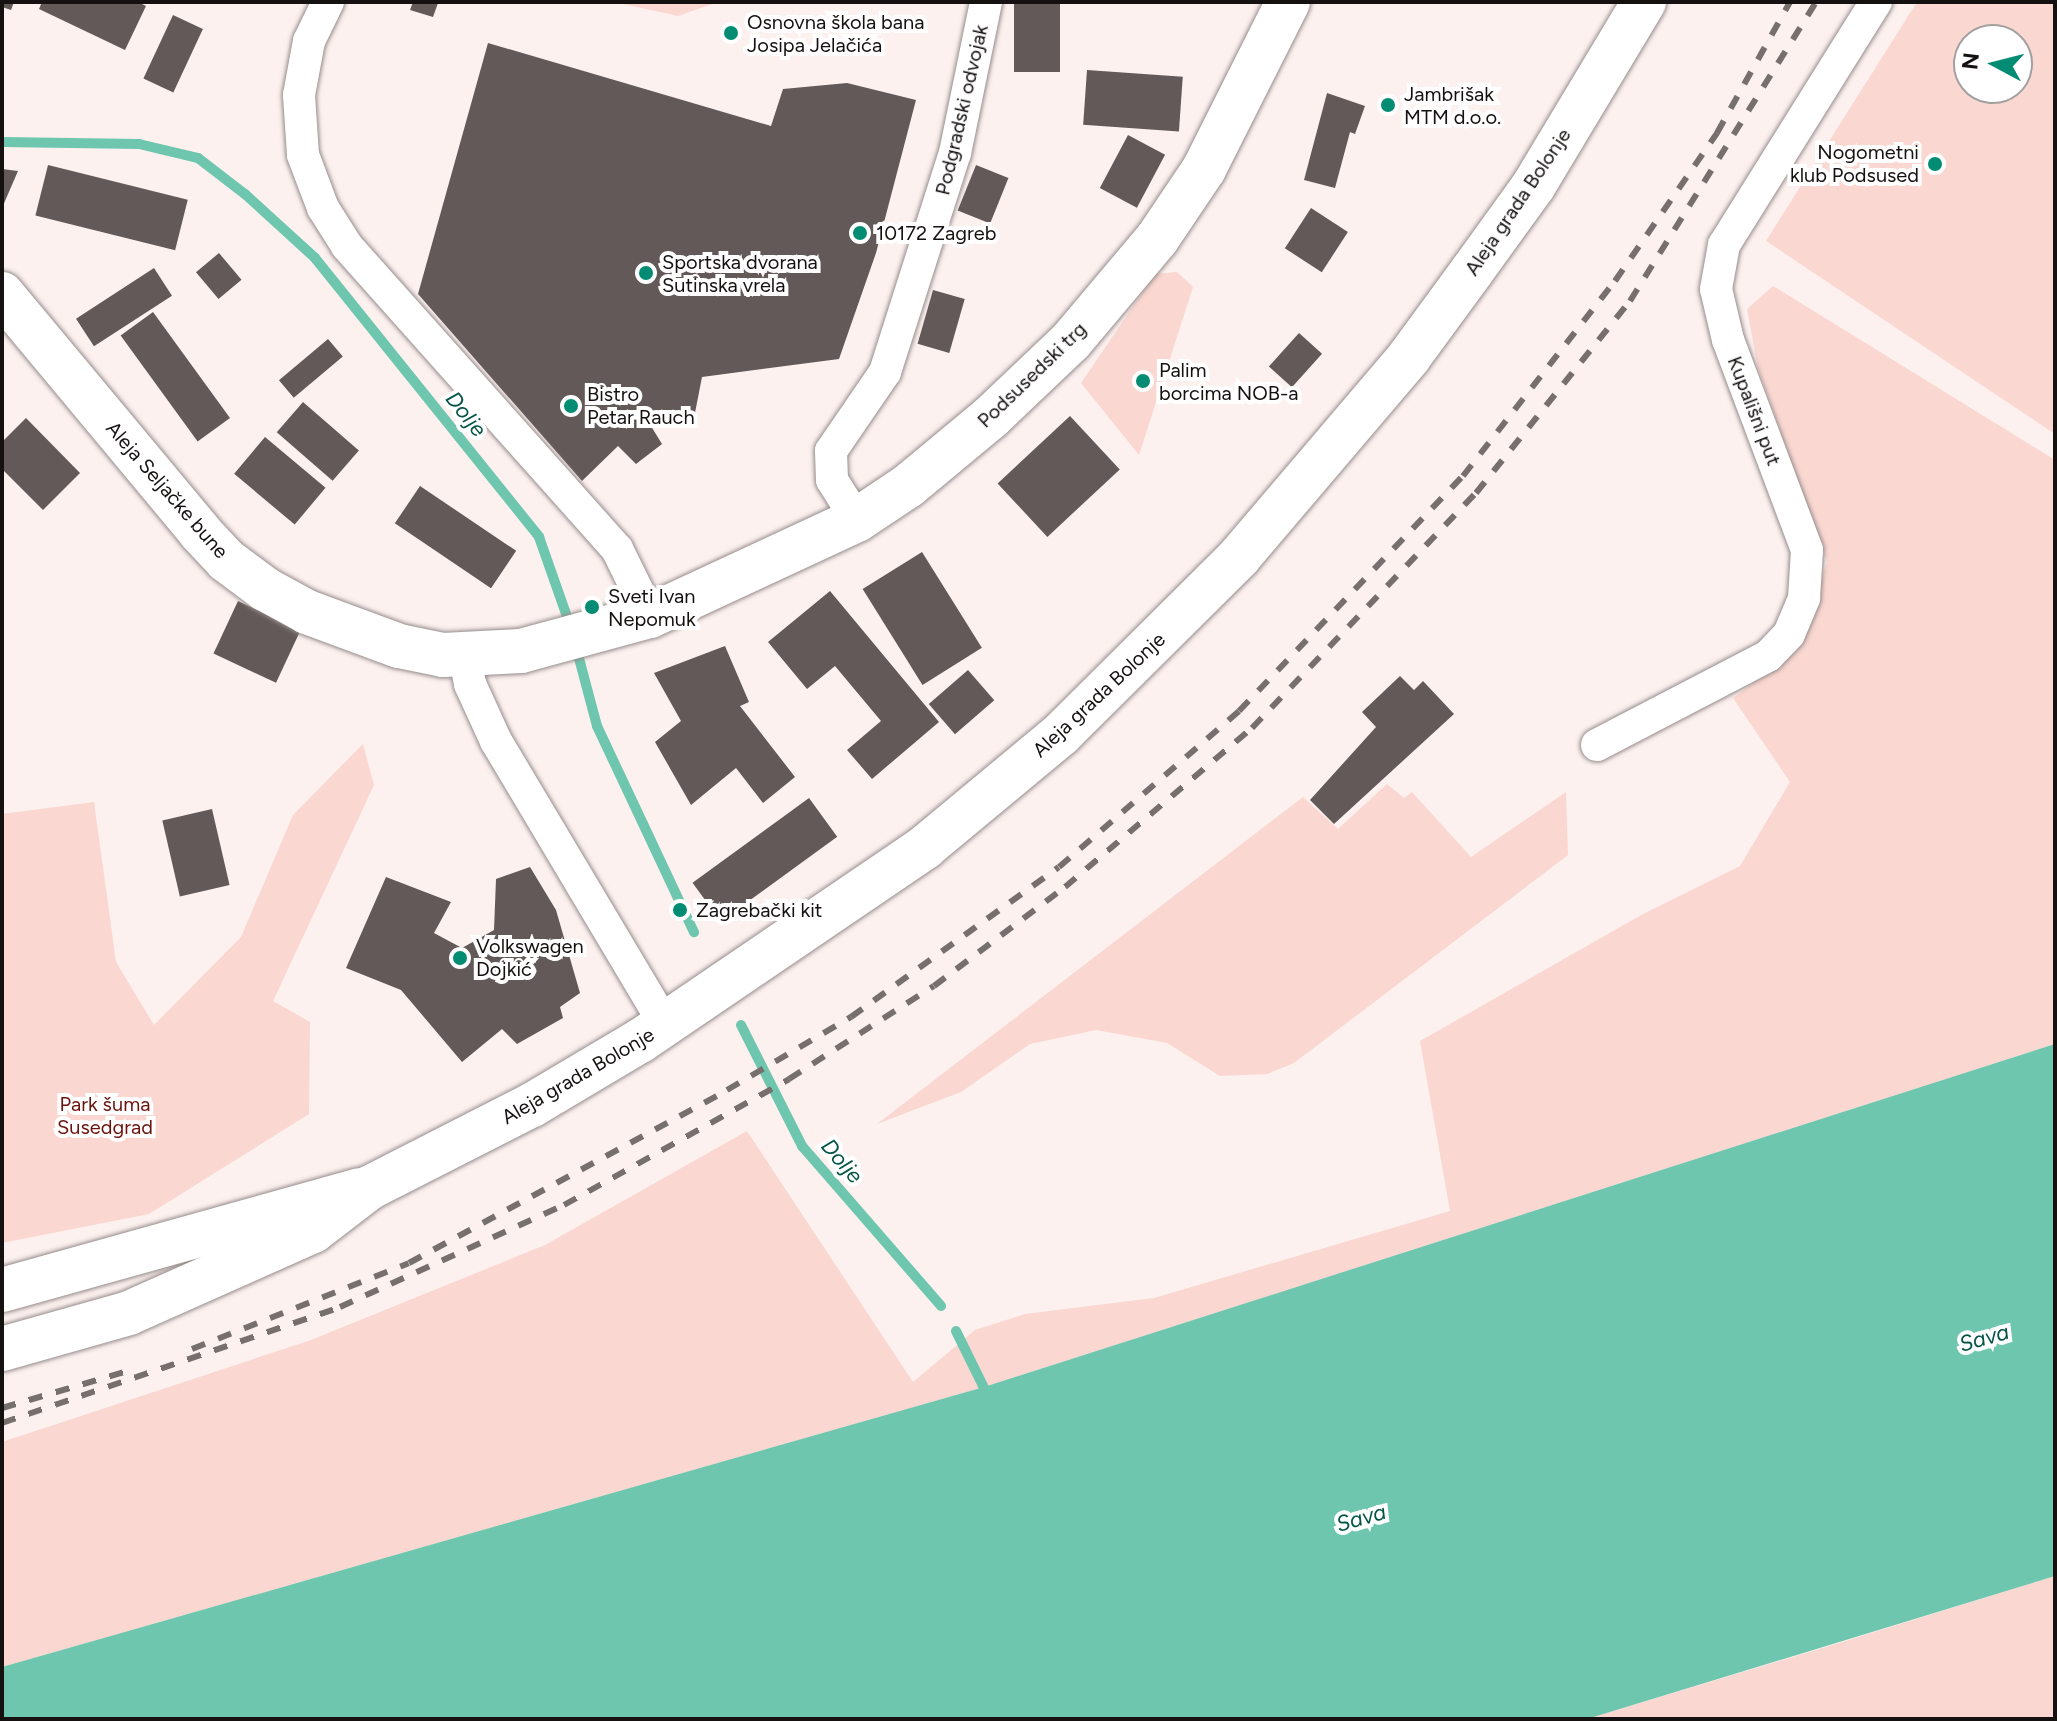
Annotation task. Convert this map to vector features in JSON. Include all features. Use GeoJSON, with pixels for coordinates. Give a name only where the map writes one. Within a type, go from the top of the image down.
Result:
{"type":"FeatureCollection","features":[{"type":"Feature","properties":{"kind":"main road","name":"Podsusedski trg"},"geometry":{"type":"LineString","coordinates":[[650,616],[857,520],[908,486],[991,417],[1071,341],[1157,239],[1204,169],[1288,2]]}},
{"type":"Feature","properties":{"kind":"main road","name":"Aleja grada Bolonje"},"geometry":{"type":"LineString","coordinates":[[2,1349],[129,1313],[252,1261],[313,1231],[369,1188],[532,1105],[665,1024],[925,847],[1061,734],[1239,557],[1409,357],[1463,284],[1534,185],[1644,2]]}},
{"type":"Feature","properties":{"kind":"main road","name":"Aleja Seljačke bune"},"geometry":{"type":"LineString","coordinates":[[2,294],[226,560],[307,612],[399,646],[464,655],[521,651],[650,616]]}},
{"type":"Feature","properties":{"kind":"main road","name":"Aleja grada Bolonje"},"geometry":{"type":"LineString","coordinates":[[2,1290],[246,1218],[369,1188]]}},
{"type":"Feature","properties":{"kind":"street"},"geometry":{"type":"LineString","coordinates":[[328,2],[309,41],[299,95],[303,155],[323,208],[347,246],[617,549],[650,616]]}},
{"type":"Feature","properties":{"kind":"street","name":"Podgradski odvojak"},"geometry":{"type":"LineString","coordinates":[[857,520],[832,480],[831,451],[885,372],[909,303],[955,153],[986,2]]}},
{"type":"Feature","properties":{"kind":"street","name":"Kupališni put"},"geometry":{"type":"LineString","coordinates":[[1597,745],[1768,656],[1789,634],[1804,598],[1807,550],[1728,340],[1716,289],[1724,245],[1876,2]]}},
{"type":"Feature","properties":{"kind":"street"},"geometry":{"type":"LineString","coordinates":[[464,655],[470,684],[496,741],[665,1024]]}},
{"type":"Feature","properties":{"kind":"green space"},"geometry":{"type":"Polygon","coordinates":[[[614,2],[718,2],[678,16],[614,2]]]}},
{"type":"Feature","properties":{"kind":"green space","name":"Nogometni klub Podsused"},"geometry":{"type":"Polygon","coordinates":[[[1917,2],[2055,2],[2055,434],[1766,241],[1917,2]]]}},
{"type":"Feature","properties":{"kind":"green space"},"geometry":{"type":"Polygon","coordinates":[[[1177,272],[1193,287],[1139,455],[1081,383],[1155,274],[1177,272]]]}},
{"type":"Feature","properties":{"kind":"green space"},"geometry":{"type":"Polygon","coordinates":[[[1773,286],[2055,460],[2055,1044],[984,1387],[2,1667],[2,1442],[311,1340],[545,1245],[747,1131],[913,1382],[975,1330],[1025,1314],[1154,1298],[1450,1211],[1420,1041],[1643,914],[1740,866],[1790,782],[1733,698],[1797,651],[1827,562],[1758,368],[1747,309],[1773,286]]]}},
{"type":"Feature","properties":{"kind":"green space","name":"Park šuma Susedgrad"},"geometry":{"type":"Polygon","coordinates":[[[363,744],[374,785],[273,1001],[310,1022],[309,1114],[149,1214],[2,1243],[2,814],[94,802],[116,962],[154,1025],[241,937],[293,815],[363,744]]]}},
{"type":"Feature","properties":{"kind":"green space"},"geometry":{"type":"Polygon","coordinates":[[[1387,784],[1404,798],[1412,792],[1471,857],[1566,792],[1568,855],[1294,1063],[1267,1074],[1220,1076],[1167,1043],[1096,1030],[1030,1044],[961,1092],[877,1124],[1303,797],[1338,829],[1387,784]]]}},
{"type":"Feature","properties":{"kind":"green space"},"geometry":{"type":"Polygon","coordinates":[[[2055,1576],[2055,1719],[1587,1719],[1839,1643],[2055,1576]]]}},
{"type":"Feature","properties":{"kind":"water","name":"Sava"},"geometry":{"type":"Polygon","coordinates":[[[2055,1044],[2055,1576],[1587,1719],[2,1719],[2,1667],[984,1387],[2055,1044]]]}},
{"type":"Feature","properties":{"kind":"building"},"geometry":{"type":"Polygon","coordinates":[[[2,2],[14,2],[11,10],[2,7],[2,2]]]}},
{"type":"Feature","properties":{"kind":"building"},"geometry":{"type":"Polygon","coordinates":[[[42,2],[138,2],[146,6],[125,50],[39,9],[42,2]]]}},
{"type":"Feature","properties":{"kind":"building"},"geometry":{"type":"Polygon","coordinates":[[[413,2],[438,3],[433,17],[410,10],[413,2]]]}},
{"type":"Feature","properties":{"kind":"building"},"geometry":{"type":"Polygon","coordinates":[[[1014,2],[1060,2],[1060,72],[1014,72],[1014,2]]]}},
{"type":"Feature","properties":{"kind":"building"},"geometry":{"type":"Polygon","coordinates":[[[173,15],[203,29],[173,92],[143,78],[173,15]]]}},
{"type":"Feature","properties":{"kind":"building","name":"Sportska dvorana Sutinska vrela"},"geometry":{"type":"Polygon","coordinates":[[[488,43],[771,126],[783,89],[847,83],[916,100],[876,253],[839,359],[702,377],[694,418],[646,418],[662,444],[636,464],[618,446],[582,481],[418,294],[488,43]]]}},
{"type":"Feature","properties":{"kind":"building"},"geometry":{"type":"Polygon","coordinates":[[[1087,70],[1183,77],[1179,132],[1083,125],[1087,70]]]}},
{"type":"Feature","properties":{"kind":"building"},"geometry":{"type":"Polygon","coordinates":[[[1327,93],[1365,106],[1355,134],[1350,132],[1335,188],[1304,180],[1327,93]]]}},
{"type":"Feature","properties":{"kind":"building"},"geometry":{"type":"Polygon","coordinates":[[[1128,135],[1165,155],[1137,208],[1100,188],[1128,135]]]}},
{"type":"Feature","properties":{"kind":"building"},"geometry":{"type":"Polygon","coordinates":[[[48,165],[188,200],[175,250],[35,215],[48,165]]]}},
{"type":"Feature","properties":{"kind":"building"},"geometry":{"type":"Polygon","coordinates":[[[976,165],[1008,178],[990,224],[958,210],[976,165]]]}},
{"type":"Feature","properties":{"kind":"building"},"geometry":{"type":"Polygon","coordinates":[[[2,169],[18,171],[2,208],[2,169]]]}},
{"type":"Feature","properties":{"kind":"building"},"geometry":{"type":"Polygon","coordinates":[[[1311,208],[1348,232],[1322,272],[1285,248],[1311,208]]]}},
{"type":"Feature","properties":{"kind":"building"},"geometry":{"type":"Polygon","coordinates":[[[219,253],[241,280],[219,299],[196,272],[219,253]]]}},
{"type":"Feature","properties":{"kind":"building"},"geometry":{"type":"Polygon","coordinates":[[[154,268],[172,296],[94,346],[76,319],[154,268]]]}},
{"type":"Feature","properties":{"kind":"building"},"geometry":{"type":"Polygon","coordinates":[[[933,290],[965,299],[949,353],[918,344],[933,290]]]}},
{"type":"Feature","properties":{"kind":"building"},"geometry":{"type":"Polygon","coordinates":[[[153,312],[230,418],[198,441],[121,336],[153,312]]]}},
{"type":"Feature","properties":{"kind":"building"},"geometry":{"type":"Polygon","coordinates":[[[1299,333],[1322,354],[1292,387],[1269,366],[1299,333]]]}},
{"type":"Feature","properties":{"kind":"building"},"geometry":{"type":"Polygon","coordinates":[[[328,339],[343,357],[294,398],[279,380],[328,339]]]}},
{"type":"Feature","properties":{"kind":"building"},"geometry":{"type":"Polygon","coordinates":[[[303,402],[359,451],[333,481],[277,432],[303,402]]]}},
{"type":"Feature","properties":{"kind":"building"},"geometry":{"type":"Polygon","coordinates":[[[1070,416],[1120,469],[1047,537],[998,484],[1070,416]]]}},
{"type":"Feature","properties":{"kind":"building"},"geometry":{"type":"Polygon","coordinates":[[[26,418],[80,473],[43,510],[2,469],[2,442],[26,418]]]}},
{"type":"Feature","properties":{"kind":"building"},"geometry":{"type":"Polygon","coordinates":[[[265,437],[326,488],[295,525],[234,474],[265,437]]]}},
{"type":"Feature","properties":{"kind":"building"},"geometry":{"type":"Polygon","coordinates":[[[420,486],[516,551],[491,588],[395,523],[420,486]]]}},
{"type":"Feature","properties":{"kind":"building"},"geometry":{"type":"Polygon","coordinates":[[[922,552],[982,648],[923,685],[863,589],[922,552]]]}},
{"type":"Feature","properties":{"kind":"building"},"geometry":{"type":"Polygon","coordinates":[[[830,591],[939,722],[872,779],[847,750],[881,721],[835,666],[807,689],[768,642],[830,591]]]}},
{"type":"Feature","properties":{"kind":"building"},"geometry":{"type":"Polygon","coordinates":[[[238,601],[301,630],[276,683],[213,654],[238,601]]]}},
{"type":"Feature","properties":{"kind":"building"},"geometry":{"type":"Polygon","coordinates":[[[725,646],[749,702],[740,706],[795,777],[763,803],[736,768],[691,805],[655,742],[681,721],[654,673],[725,646]]]}},
{"type":"Feature","properties":{"kind":"building"},"geometry":{"type":"Polygon","coordinates":[[[968,670],[994,700],[955,734],[929,704],[968,670]]]}},
{"type":"Feature","properties":{"kind":"building"},"geometry":{"type":"Polygon","coordinates":[[[1400,676],[1414,690],[1423,681],[1454,714],[1334,824],[1310,800],[1376,727],[1362,712],[1400,676]]]}},
{"type":"Feature","properties":{"kind":"building"},"geometry":{"type":"Polygon","coordinates":[[[809,798],[837,837],[721,921],[693,883],[809,798]]]}},
{"type":"Feature","properties":{"kind":"building"},"geometry":{"type":"Polygon","coordinates":[[[212,809],[230,885],[180,896],[162,820],[212,809]]]}},
{"type":"Feature","properties":{"kind":"building","name":"Volkswagen Dojkić"},"geometry":{"type":"Polygon","coordinates":[[[530,867],[556,910],[580,993],[560,1007],[563,1018],[517,1044],[502,1029],[462,1062],[401,990],[346,968],[386,877],[451,902],[434,933],[462,948],[494,930],[496,879],[530,867]]]}},
{"type":"Feature","properties":{"kind":"waterway","name":"Dolje"},"geometry":{"type":"LineString","coordinates":[[2,142],[139,144],[198,158],[245,194],[315,258],[539,537],[571,628]]}},
{"type":"Feature","properties":{"kind":"waterway","name":"Dolje"},"geometry":{"type":"LineString","coordinates":[[576,647],[597,726],[694,932]]}},
{"type":"Feature","properties":{"kind":"waterway","name":"Dolje"},"geometry":{"type":"LineString","coordinates":[[741,1025],[802,1146],[941,1306]]}},
{"type":"Feature","properties":{"kind":"waterway","name":"Dolje"},"geometry":{"type":"LineString","coordinates":[[956,1331],[989,1398]]}},
{"type":"Feature","properties":{"kind":"railway"},"geometry":{"type":"LineString","coordinates":[[192,1349],[409,1263],[727,1090],[851,1017],[1059,867],[1239,711],[1463,476],[1615,281],[1717,133],[1790,2]]}},
{"type":"Feature","properties":{"kind":"railway"},"geometry":{"type":"LineString","coordinates":[[2,1423],[340,1307],[564,1205],[789,1079],[934,986],[1065,887],[1252,728],[1476,493],[1630,301],[1816,2]]}},
{"type":"Feature","properties":{"kind":"railway"},"geometry":{"type":"LineString","coordinates":[[2,1408],[124,1372]]}},
{"type":"Feature","properties":{"kind":"place","name":"Osnovna škola bana Josipa Jelačića"},"geometry":{"type":"Point","coordinates":[731,33]}},
{"type":"Feature","properties":{"kind":"place","name":"Jambrišak MTM d.o.o."},"geometry":{"type":"Point","coordinates":[1388,105]}},
{"type":"Feature","properties":{"kind":"place","name":"Nogometni klub Podsused"},"geometry":{"type":"Point","coordinates":[1935,164]}},
{"type":"Feature","properties":{"kind":"place","name":"10172 Zagreb"},"geometry":{"type":"Point","coordinates":[860,233]}},
{"type":"Feature","properties":{"kind":"place","name":"Sportska dvorana Sutinska vrela"},"geometry":{"type":"Point","coordinates":[646,273]}},
{"type":"Feature","properties":{"kind":"place","name":"Palim borcima NOB-a"},"geometry":{"type":"Point","coordinates":[1143,381]}},
{"type":"Feature","properties":{"kind":"place","name":"Bistro Petar Rauch"},"geometry":{"type":"Point","coordinates":[571,406]}},
{"type":"Feature","properties":{"kind":"place","name":"Sveti Ivan Nepomuk"},"geometry":{"type":"Point","coordinates":[592,607]}},
{"type":"Feature","properties":{"kind":"place","name":"Zagrebački kit"},"geometry":{"type":"Point","coordinates":[680,910]}},
{"type":"Feature","properties":{"kind":"place","name":"Volkswagen Dojkić"},"geometry":{"type":"Point","coordinates":[460,958]}}]}
